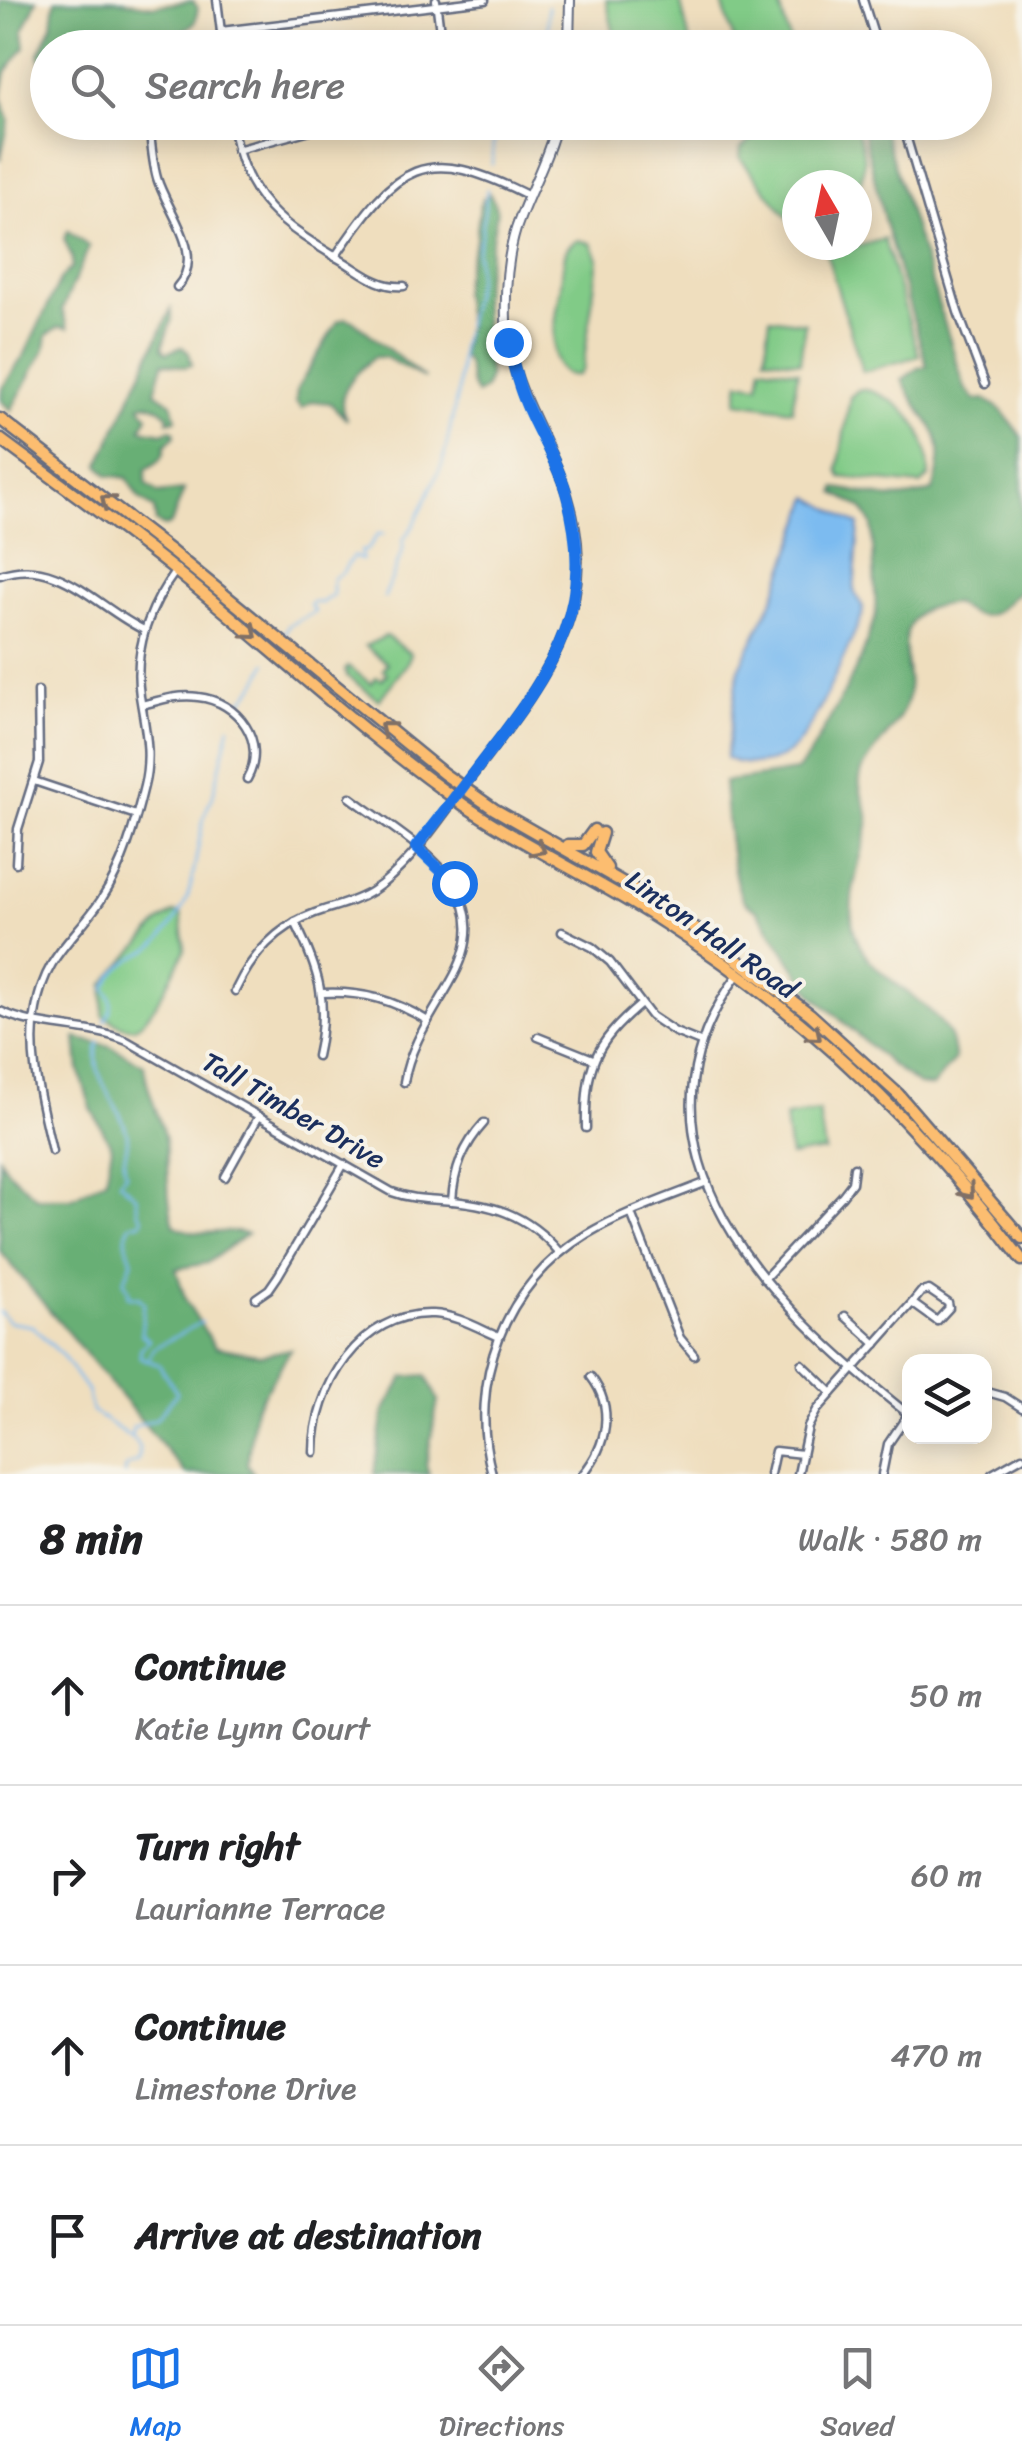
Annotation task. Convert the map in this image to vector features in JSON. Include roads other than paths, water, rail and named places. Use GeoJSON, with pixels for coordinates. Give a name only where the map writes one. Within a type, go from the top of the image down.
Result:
{"type":"FeatureCollection","features":[{"type":"Feature","properties":{"kind":"main road","name":"Linton Hall Road"},"geometry":{"type":"LineString","coordinates":[[0,419],[180,566],[342,710],[459,793],[490,822],[630,900],[804,1026],[866,1080],[935,1153],[1022,1260]]}},
{"type":"Feature","properties":{"kind":"main road","name":"Linton Hall Road"},"geometry":{"type":"LineString","coordinates":[[0,439],[180,566]]}},
{"type":"Feature","properties":{"kind":"main road","name":"Linton Hall Road"},"geometry":{"type":"LineString","coordinates":[[459,793],[557,843],[666,907],[810,1014],[881,1076],[1022,1238]]}},
{"type":"Feature","properties":{"kind":"main road"},"geometry":{"type":"LineString","coordinates":[[557,843],[581,846],[598,832],[597,854],[610,873]]}},
{"type":"Feature","properties":{"kind":"street"},"geometry":{"type":"LineString","coordinates":[[218,0],[221,30]]}},
{"type":"Feature","properties":{"kind":"street"},"geometry":{"type":"LineString","coordinates":[[229,30],[484,0]]}},
{"type":"Feature","properties":{"kind":"street"},"geometry":{"type":"LineString","coordinates":[[569,30],[570,0]]}},
{"type":"Feature","properties":{"kind":"street"},"geometry":{"type":"LineString","coordinates":[[863,0],[872,30]]}},
{"type":"Feature","properties":{"kind":"street"},"geometry":{"type":"LineString","coordinates":[[437,3],[440,30]]}},
{"type":"Feature","properties":{"kind":"street"},"geometry":{"type":"LineString","coordinates":[[151,140],[156,174],[189,260],[186,276],[177,287]]}},
{"type":"Feature","properties":{"kind":"street"},"geometry":{"type":"LineString","coordinates":[[235,140],[253,189],[286,226],[378,282],[404,286]]}},
{"type":"Feature","properties":{"kind":"street"},"geometry":{"type":"LineString","coordinates":[[237,150],[272,140]]}},
{"type":"Feature","properties":{"kind":"street"},"geometry":{"type":"LineString","coordinates":[[234,992],[262,947],[294,922],[374,890],[398,870],[530,700],[552,665],[566,631],[573,596],[575,536],[569,502],[524,398],[508,342],[506,299],[511,248],[550,140]]}},
{"type":"Feature","properties":{"kind":"street"},"geometry":{"type":"LineString","coordinates":[[907,140],[958,312],[985,384]]}},
{"type":"Feature","properties":{"kind":"street"},"geometry":{"type":"LineString","coordinates":[[335,257],[374,200],[396,181],[417,171],[463,169],[529,196]]}},
{"type":"Feature","properties":{"kind":"street"},"geometry":{"type":"LineString","coordinates":[[52,1151],[34,1057],[39,993],[52,962],[110,886],[136,815],[149,755],[138,676],[144,630],[180,566]]}},
{"type":"Feature","properties":{"kind":"street"},"geometry":{"type":"LineString","coordinates":[[0,575],[32,570],[55,574],[144,630]]}},
{"type":"Feature","properties":{"kind":"street"},"geometry":{"type":"LineString","coordinates":[[16,863],[18,830],[40,752],[38,691]]}},
{"type":"Feature","properties":{"kind":"street"},"geometry":{"type":"LineString","coordinates":[[142,704],[194,696],[215,700],[229,708],[245,725],[254,745],[256,759],[247,779]]}},
{"type":"Feature","properties":{"kind":"street"},"geometry":{"type":"LineString","coordinates":[[34,781],[136,815]]}},
{"type":"Feature","properties":{"kind":"street"},"geometry":{"type":"LineString","coordinates":[[350,797],[416,847],[454,883],[464,902],[469,926],[459,968],[411,1054],[404,1082]]}},
{"type":"Feature","properties":{"kind":"street"},"geometry":{"type":"LineString","coordinates":[[294,922],[314,964],[322,993],[322,1031],[316,1056]]}},
{"type":"Feature","properties":{"kind":"street"},"geometry":{"type":"LineString","coordinates":[[562,932],[592,947],[610,962],[640,1004],[663,1024],[700,1042]]}},
{"type":"Feature","properties":{"kind":"street"},"geometry":{"type":"LineString","coordinates":[[745,965],[720,999],[700,1042],[693,1074],[691,1112],[696,1149],[707,1182],[730,1230],[764,1279],[854,1368],[902,1408]]}},
{"type":"Feature","properties":{"kind":"street"},"geometry":{"type":"LineString","coordinates":[[322,993],[373,996],[398,1004],[428,1022]]}},
{"type":"Feature","properties":{"kind":"street"},"geometry":{"type":"LineString","coordinates":[[586,1128],[592,1059],[608,1034],[640,1004]]}},
{"type":"Feature","properties":{"kind":"street","name":"Tall Timber Drive"},"geometry":{"type":"LineString","coordinates":[[0,1011],[34,1022],[97,1030],[128,1042],[400,1196],[490,1205],[516,1215],[560,1253]]}},
{"type":"Feature","properties":{"kind":"street"},"geometry":{"type":"LineString","coordinates":[[538,1036],[592,1059]]}},
{"type":"Feature","properties":{"kind":"street"},"geometry":{"type":"LineString","coordinates":[[225,1177],[259,1116]]}},
{"type":"Feature","properties":{"kind":"street"},"geometry":{"type":"LineString","coordinates":[[452,1201],[460,1159],[484,1123]]}},
{"type":"Feature","properties":{"kind":"street"},"geometry":{"type":"LineString","coordinates":[[256,1298],[278,1276],[344,1164]]}},
{"type":"Feature","properties":{"kind":"street"},"geometry":{"type":"LineString","coordinates":[[764,1279],[842,1196],[852,1183],[854,1168]]}},
{"type":"Feature","properties":{"kind":"street"},"geometry":{"type":"LineString","coordinates":[[492,1474],[484,1412],[488,1371],[498,1337],[524,1292],[560,1253],[589,1232],[707,1182]]}},
{"type":"Feature","properties":{"kind":"street"},"geometry":{"type":"LineString","coordinates":[[631,1213],[680,1338],[694,1355]]}},
{"type":"Feature","properties":{"kind":"street"},"geometry":{"type":"LineString","coordinates":[[798,1474],[813,1417],[921,1292],[929,1290],[948,1303],[949,1308],[937,1321],[912,1303]]}},
{"type":"Feature","properties":{"kind":"street"},"geometry":{"type":"LineString","coordinates":[[314,1452],[316,1419],[323,1396],[346,1359],[370,1333],[407,1317],[434,1314],[498,1337]]}},
{"type":"Feature","properties":{"kind":"street"},"geometry":{"type":"LineString","coordinates":[[845,1316],[876,1344]]}},
{"type":"Feature","properties":{"kind":"street"},"geometry":{"type":"LineString","coordinates":[[802,1364],[832,1393]]}},
{"type":"Feature","properties":{"kind":"street"},"geometry":{"type":"LineString","coordinates":[[584,1474],[603,1439],[606,1415],[604,1400],[590,1378]]}},
{"type":"Feature","properties":{"kind":"street"},"geometry":{"type":"LineString","coordinates":[[992,1394],[1022,1408]]}},
{"type":"Feature","properties":{"kind":"street"},"geometry":{"type":"LineString","coordinates":[[882,1474],[888,1444],[902,1422]]}},
{"type":"Feature","properties":{"kind":"street"},"geometry":{"type":"LineString","coordinates":[[770,1474],[775,1450],[802,1454]]}},
{"type":"Feature","properties":{"kind":"street"},"geometry":{"type":"LineString","coordinates":[[992,1474],[1022,1456]]}},
{"type":"Feature","properties":{"kind":"water"},"geometry":{"type":"Polygon","coordinates":[[[810,497],[859,525],[854,591],[863,607],[862,616],[818,711],[797,745],[773,761],[733,761],[726,758],[739,669],[775,595],[810,497]]]}},
{"type":"Feature","properties":{"kind":"waterway"},"geometry":{"type":"LineString","coordinates":[[548,6],[548,30]]}},
{"type":"Feature","properties":{"kind":"waterway"},"geometry":{"type":"LineString","coordinates":[[492,164],[495,140]]}},
{"type":"Feature","properties":{"kind":"waterway"},"geometry":{"type":"LineString","coordinates":[[384,598],[403,550],[403,540],[443,462],[458,391],[461,346],[477,277],[487,189]]}},
{"type":"Feature","properties":{"kind":"waterway"},"geometry":{"type":"LineString","coordinates":[[284,633],[289,625],[315,612],[312,602],[321,603],[333,595],[333,578],[342,573],[353,556],[362,560],[361,551],[367,550],[378,534],[384,534]]}},
{"type":"Feature","properties":{"kind":"waterway"},"geometry":{"type":"LineString","coordinates":[[240,704],[267,663]]}},
{"type":"Feature","properties":{"kind":"waterway"},"geometry":{"type":"LineString","coordinates":[[105,1021],[111,1004],[105,988],[112,977],[163,937],[186,900],[230,726]]}},
{"type":"Feature","properties":{"kind":"waterway"},"geometry":{"type":"LineString","coordinates":[[99,1042],[97,1067],[127,1134],[126,1173],[119,1182],[136,1196],[142,1217],[142,1222],[131,1224],[127,1235],[132,1262],[124,1281],[128,1296],[144,1303],[141,1334],[149,1340],[141,1348],[140,1357],[159,1365],[177,1393],[156,1419],[133,1427],[131,1437]]}},
{"type":"Feature","properties":{"kind":"waterway"},"geometry":{"type":"LineString","coordinates":[[0,1312],[9,1322],[32,1326],[61,1354],[87,1390],[92,1412],[136,1441],[138,1460],[126,1467],[125,1474]]}},
{"type":"Feature","properties":{"kind":"waterway"},"geometry":{"type":"LineString","coordinates":[[148,1359],[154,1348],[202,1322]]}}]}
